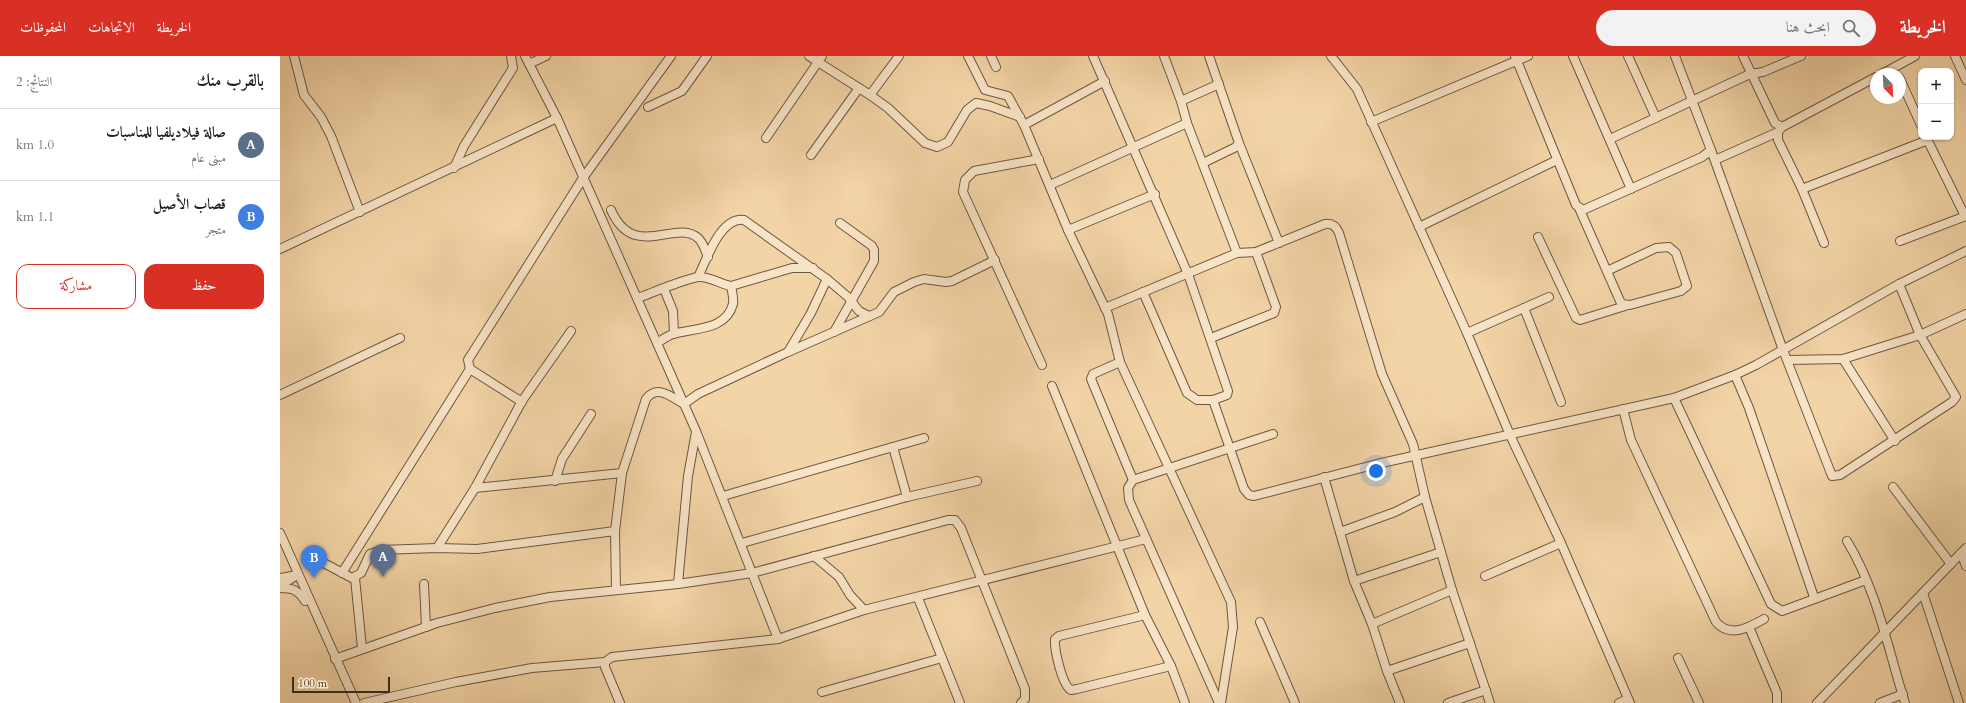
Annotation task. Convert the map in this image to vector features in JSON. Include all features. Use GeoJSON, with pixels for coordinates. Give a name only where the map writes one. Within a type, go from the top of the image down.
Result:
{"type":"FeatureCollection","features":[{"type":"Feature","properties":{"kind":"street"},"geometry":{"type":"LineString","coordinates":[[294,56],[304,95],[321,117],[331,136],[360,212]]}},
{"type":"Feature","properties":{"kind":"street"},"geometry":{"type":"LineString","coordinates":[[454,168],[464,146],[513,68],[511,56]]}},
{"type":"Feature","properties":{"kind":"street"},"geometry":{"type":"LineString","coordinates":[[525,56],[557,118],[696,431],[742,543],[778,639]]}},
{"type":"Feature","properties":{"kind":"street"},"geometry":{"type":"LineString","coordinates":[[529,64],[546,56]]}},
{"type":"Feature","properties":{"kind":"street"},"geometry":{"type":"LineString","coordinates":[[342,573],[470,369],[468,360],[583,178],[671,56]]}},
{"type":"Feature","properties":{"kind":"street"},"geometry":{"type":"LineString","coordinates":[[648,107],[682,91],[706,56]]}},
{"type":"Feature","properties":{"kind":"street"},"geometry":{"type":"LineString","coordinates":[[809,56],[820,59],[888,108],[925,143],[937,146],[948,142],[967,110],[976,103],[990,106],[1020,117]]}},
{"type":"Feature","properties":{"kind":"street"},"geometry":{"type":"LineString","coordinates":[[870,95],[899,56]]}},
{"type":"Feature","properties":{"kind":"street"},"geometry":{"type":"LineString","coordinates":[[968,56],[985,90],[1008,96],[1024,125],[1068,230],[1111,322],[1120,362],[1233,610],[1233,627],[1220,703]]}},
{"type":"Feature","properties":{"kind":"street"},"geometry":{"type":"LineString","coordinates":[[991,56],[996,67]]}},
{"type":"Feature","properties":{"kind":"street"},"geometry":{"type":"LineString","coordinates":[[1093,56],[1155,194],[1188,274],[1211,338],[1228,391],[1227,395],[1212,400],[1197,400],[1187,393],[1143,292]]}},
{"type":"Feature","properties":{"kind":"street"},"geometry":{"type":"LineString","coordinates":[[1164,56],[1181,101],[1187,124],[1237,253]]}},
{"type":"Feature","properties":{"kind":"street"},"geometry":{"type":"LineString","coordinates":[[1209,56],[1239,143],[1279,243]]}},
{"type":"Feature","properties":{"kind":"street"},"geometry":{"type":"LineString","coordinates":[[1331,56],[1357,89],[1467,333],[1510,435],[1561,543],[1629,701],[1619,703]]}},
{"type":"Feature","properties":{"kind":"street"},"geometry":{"type":"LineString","coordinates":[[1371,122],[1516,58],[1528,56]]}},
{"type":"Feature","properties":{"kind":"street"},"geometry":{"type":"LineString","coordinates":[[1573,56],[1631,189]]}},
{"type":"Feature","properties":{"kind":"street"},"geometry":{"type":"LineString","coordinates":[[1628,56],[1656,118]]}},
{"type":"Feature","properties":{"kind":"street"},"geometry":{"type":"LineString","coordinates":[[1675,56],[1716,160],[1783,350],[1832,476],[1840,475],[1895,441],[1952,402],[1956,397],[1920,335],[1899,284]]}},
{"type":"Feature","properties":{"kind":"street"},"geometry":{"type":"LineString","coordinates":[[1743,56],[1750,74],[1780,130],[1778,140],[1802,189],[1824,243]]}},
{"type":"Feature","properties":{"kind":"street"},"geometry":{"type":"LineString","coordinates":[[1610,139],[1750,74],[1763,72],[1801,56]]}},
{"type":"Feature","properties":{"kind":"street"},"geometry":{"type":"LineString","coordinates":[[1900,68],[1915,56]]}},
{"type":"Feature","properties":{"kind":"street"},"geometry":{"type":"LineString","coordinates":[[1955,56],[1966,80]]}},
{"type":"Feature","properties":{"kind":"street"},"geometry":{"type":"LineString","coordinates":[[1516,58],[1557,160],[1606,271],[1620,301],[1625,306]]}},
{"type":"Feature","properties":{"kind":"street"},"geometry":{"type":"LineString","coordinates":[[766,138],[820,59]]}},
{"type":"Feature","properties":{"kind":"street"},"geometry":{"type":"LineString","coordinates":[[1716,160],[1780,130],[1870,80]]}},
{"type":"Feature","properties":{"kind":"street"},"geometry":{"type":"LineString","coordinates":[[1024,125],[1104,81]]}},
{"type":"Feature","properties":{"kind":"street"},"geometry":{"type":"LineString","coordinates":[[1181,101],[1219,84]]}},
{"type":"Feature","properties":{"kind":"street"},"geometry":{"type":"LineString","coordinates":[[811,155],[860,88]]}},
{"type":"Feature","properties":{"kind":"street"},"geometry":{"type":"LineString","coordinates":[[1906,92],[1918,118]]}},
{"type":"Feature","properties":{"kind":"street"},"geometry":{"type":"LineString","coordinates":[[280,249],[557,118]]}},
{"type":"Feature","properties":{"kind":"street"},"geometry":{"type":"LineString","coordinates":[[1050,185],[1187,124]]}},
{"type":"Feature","properties":{"kind":"street"},"geometry":{"type":"LineString","coordinates":[[1802,189],[1924,140]]}},
{"type":"Feature","properties":{"kind":"street"},"geometry":{"type":"LineString","coordinates":[[1900,241],[1966,216],[1928,140]]}},
{"type":"Feature","properties":{"kind":"street"},"geometry":{"type":"LineString","coordinates":[[1203,163],[1236,147],[1239,143]]}},
{"type":"Feature","properties":{"kind":"street"},"geometry":{"type":"LineString","coordinates":[[1579,208],[1586,209],[1702,156],[1711,150]]}},
{"type":"Feature","properties":{"kind":"street"},"geometry":{"type":"LineString","coordinates":[[1039,159],[974,171],[965,180],[963,192],[967,204],[1042,365]]}},
{"type":"Feature","properties":{"kind":"street"},"geometry":{"type":"LineString","coordinates":[[1419,227],[1557,160]]}},
{"type":"Feature","properties":{"kind":"street"},"geometry":{"type":"LineString","coordinates":[[1068,230],[1155,194]]}},
{"type":"Feature","properties":{"kind":"street"},"geometry":{"type":"LineString","coordinates":[[611,210],[621,227],[630,234],[638,236],[680,233],[692,234],[698,238],[708,257]]}},
{"type":"Feature","properties":{"kind":"street"},"geometry":{"type":"LineString","coordinates":[[698,278],[720,233],[727,224],[744,220],[813,268],[852,302],[859,311],[870,316]]}},
{"type":"Feature","properties":{"kind":"street"},"geometry":{"type":"LineString","coordinates":[[834,332],[874,261],[874,250],[872,246],[840,223]]}},
{"type":"Feature","properties":{"kind":"street"},"geometry":{"type":"LineString","coordinates":[[1105,308],[1237,253],[1256,252],[1325,224],[1330,223],[1337,229],[1382,374],[1413,444],[1425,497],[1452,590],[1490,703]]}},
{"type":"Feature","properties":{"kind":"street"},"geometry":{"type":"LineString","coordinates":[[1538,237],[1576,318],[1580,320],[1685,289],[1687,286],[1687,282],[1674,249],[1664,246],[1606,271]]}},
{"type":"Feature","properties":{"kind":"street"},"geometry":{"type":"LineString","coordinates":[[1212,400],[1231,448],[1244,489],[1249,495],[1254,496],[1415,455],[1674,398],[1735,375],[1783,350],[1899,284],[1966,251]]}},
{"type":"Feature","properties":{"kind":"street"},"geometry":{"type":"LineString","coordinates":[[1211,338],[1274,313],[1276,307],[1256,252]]}},
{"type":"Feature","properties":{"kind":"street"},"geometry":{"type":"LineString","coordinates":[[684,404],[698,394],[882,310],[894,292],[914,282],[924,279],[946,282],[952,281],[994,260]]}},
{"type":"Feature","properties":{"kind":"street"},"geometry":{"type":"LineString","coordinates":[[638,298],[698,278],[711,279],[731,286],[792,268],[813,268]]}},
{"type":"Feature","properties":{"kind":"street"},"geometry":{"type":"LineString","coordinates":[[788,352],[811,313],[827,279]]}},
{"type":"Feature","properties":{"kind":"street"},"geometry":{"type":"LineString","coordinates":[[657,343],[674,334],[720,322],[727,316],[733,303],[731,286]]}},
{"type":"Feature","properties":{"kind":"street"},"geometry":{"type":"LineString","coordinates":[[664,289],[673,311],[674,334]]}},
{"type":"Feature","properties":{"kind":"street"},"geometry":{"type":"LineString","coordinates":[[1467,333],[1549,297]]}},
{"type":"Feature","properties":{"kind":"street"},"geometry":{"type":"LineString","coordinates":[[1524,308],[1560,402]]}},
{"type":"Feature","properties":{"kind":"street"},"geometry":{"type":"LineString","coordinates":[[1788,360],[1843,358],[1920,335],[1966,314]]}},
{"type":"Feature","properties":{"kind":"street"},"geometry":{"type":"LineString","coordinates":[[437,548],[475,488],[522,402],[572,332]]}},
{"type":"Feature","properties":{"kind":"street"},"geometry":{"type":"LineString","coordinates":[[280,395],[400,338]]}},
{"type":"Feature","properties":{"kind":"street"},"geometry":{"type":"LineString","coordinates":[[1843,358],[1895,441]]}},
{"type":"Feature","properties":{"kind":"street"},"geometry":{"type":"LineString","coordinates":[[1120,362],[1093,374],[1091,379],[1133,480]]}},
{"type":"Feature","properties":{"kind":"street"},"geometry":{"type":"LineString","coordinates":[[470,369],[522,402]]}},
{"type":"Feature","properties":{"kind":"street"},"geometry":{"type":"LineString","coordinates":[[1735,375],[1749,408],[1814,597]]}},
{"type":"Feature","properties":{"kind":"street"},"geometry":{"type":"LineString","coordinates":[[1052,386],[1145,615],[1171,666],[1185,703]]}},
{"type":"Feature","properties":{"kind":"street"},"geometry":{"type":"LineString","coordinates":[[616,590],[615,531],[622,473],[646,399],[649,395],[657,391],[661,391],[684,404]]}},
{"type":"Feature","properties":{"kind":"street"},"geometry":{"type":"LineString","coordinates":[[1674,398],[1772,604],[1782,611],[1814,597],[1866,580]]}},
{"type":"Feature","properties":{"kind":"street"},"geometry":{"type":"LineString","coordinates":[[1623,409],[1631,440],[1716,622],[1728,631],[1750,627],[1764,619]]}},
{"type":"Feature","properties":{"kind":"street"},"geometry":{"type":"LineString","coordinates":[[555,481],[562,458],[591,414]]}},
{"type":"Feature","properties":{"kind":"street"},"geometry":{"type":"LineString","coordinates":[[678,584],[687,483],[696,431]]}},
{"type":"Feature","properties":{"kind":"street"},"geometry":{"type":"LineString","coordinates":[[1220,703],[1127,495],[1128,488],[1133,480],[1273,434]]}},
{"type":"Feature","properties":{"kind":"street"},"geometry":{"type":"LineString","coordinates":[[723,496],[924,438]]}},
{"type":"Feature","properties":{"kind":"street"},"geometry":{"type":"LineString","coordinates":[[893,447],[907,498]]}},
{"type":"Feature","properties":{"kind":"street"},"geometry":{"type":"LineString","coordinates":[[475,488],[622,473]]}},
{"type":"Feature","properties":{"kind":"street"},"geometry":{"type":"LineString","coordinates":[[1324,477],[1354,581],[1372,624],[1386,671],[1400,703]]}},
{"type":"Feature","properties":{"kind":"street"},"geometry":{"type":"LineString","coordinates":[[742,543],[907,498],[977,481]]}},
{"type":"Feature","properties":{"kind":"street"},"geometry":{"type":"LineString","coordinates":[[1894,487],[1951,564]]}},
{"type":"Feature","properties":{"kind":"street"},"geometry":{"type":"LineString","coordinates":[[1340,532],[1395,512],[1425,497]]}},
{"type":"Feature","properties":{"kind":"street"},"geometry":{"type":"LineString","coordinates":[[336,659],[362,648],[426,627],[495,608],[536,600],[678,584],[752,573],[948,520],[955,520],[961,528],[1025,689],[1025,699],[1021,703]]}},
{"type":"Feature","properties":{"kind":"street"},"geometry":{"type":"LineString","coordinates":[[355,578],[361,573],[370,554],[377,551],[437,548],[477,549],[615,531]]}},
{"type":"Feature","properties":{"kind":"street"},"geometry":{"type":"LineString","coordinates":[[280,533],[297,575],[356,703]]}},
{"type":"Feature","properties":{"kind":"street"},"geometry":{"type":"LineString","coordinates":[[364,703],[449,684],[532,668],[605,662],[612,657],[778,639],[864,610],[918,598],[982,580],[1146,539]]}},
{"type":"Feature","properties":{"kind":"street"},"geometry":{"type":"LineString","coordinates":[[1846,541],[1858,560],[1885,632],[1905,703]]}},
{"type":"Feature","properties":{"kind":"street"},"geometry":{"type":"LineString","coordinates":[[1485,576],[1561,543]]}},
{"type":"Feature","properties":{"kind":"street"},"geometry":{"type":"LineString","coordinates":[[1817,703],[1964,550]]}},
{"type":"Feature","properties":{"kind":"street"},"geometry":{"type":"LineString","coordinates":[[1964,550],[1966,566]]}},
{"type":"Feature","properties":{"kind":"street"},"geometry":{"type":"LineString","coordinates":[[1354,581],[1441,552]]}},
{"type":"Feature","properties":{"kind":"street"},"geometry":{"type":"LineString","coordinates":[[814,556],[839,577],[850,595],[864,610]]}},
{"type":"Feature","properties":{"kind":"street"},"geometry":{"type":"LineString","coordinates":[[320,561],[352,578],[355,578]]}},
{"type":"Feature","properties":{"kind":"street"},"geometry":{"type":"LineString","coordinates":[[280,578],[297,575]]}},
{"type":"Feature","properties":{"kind":"street"},"geometry":{"type":"LineString","coordinates":[[280,587],[297,575]]}},
{"type":"Feature","properties":{"kind":"street"},"geometry":{"type":"LineString","coordinates":[[355,578],[362,648]]}},
{"type":"Feature","properties":{"kind":"street"},"geometry":{"type":"LineString","coordinates":[[424,584],[426,627]]}},
{"type":"Feature","properties":{"kind":"street"},"geometry":{"type":"LineString","coordinates":[[280,587],[297,590],[316,616]]}},
{"type":"Feature","properties":{"kind":"street"},"geometry":{"type":"LineString","coordinates":[[1372,624],[1452,590]]}},
{"type":"Feature","properties":{"kind":"street"},"geometry":{"type":"LineString","coordinates":[[1922,593],[1959,703]]}},
{"type":"Feature","properties":{"kind":"street"},"geometry":{"type":"LineString","coordinates":[[918,598],[960,703]]}},
{"type":"Feature","properties":{"kind":"street"},"geometry":{"type":"LineString","coordinates":[[1145,615],[1059,636],[1055,639],[1054,646],[1066,685],[1071,690],[1077,689],[1171,666]]}},
{"type":"Feature","properties":{"kind":"street"},"geometry":{"type":"LineString","coordinates":[[1260,622],[1295,703]]}},
{"type":"Feature","properties":{"kind":"street"},"geometry":{"type":"LineString","coordinates":[[1750,627],[1777,693],[1777,703]]}},
{"type":"Feature","properties":{"kind":"street"},"geometry":{"type":"LineString","coordinates":[[1386,671],[1470,643]]}},
{"type":"Feature","properties":{"kind":"street"},"geometry":{"type":"LineString","coordinates":[[822,692],[942,658]]}},
{"type":"Feature","properties":{"kind":"street"},"geometry":{"type":"LineString","coordinates":[[1678,658],[1699,703]]}},
{"type":"Feature","properties":{"kind":"street"},"geometry":{"type":"LineString","coordinates":[[605,662],[605,667],[620,703]]}},
{"type":"Feature","properties":{"kind":"street"},"geometry":{"type":"LineString","coordinates":[[1448,703],[1486,690]]}},
{"type":"Feature","properties":{"kind":"street"},"geometry":{"type":"LineString","coordinates":[[1880,703],[1902,694]]}},
{"type":"Feature","properties":{"kind":"place","name":"صالة فيلاديلفيا للمناسبات"},"geometry":{"type":"Point","coordinates":[383,577]}},
{"type":"Feature","properties":{"kind":"place","name":"قصاب الأصيل"},"geometry":{"type":"Point","coordinates":[314,578]}}]}
